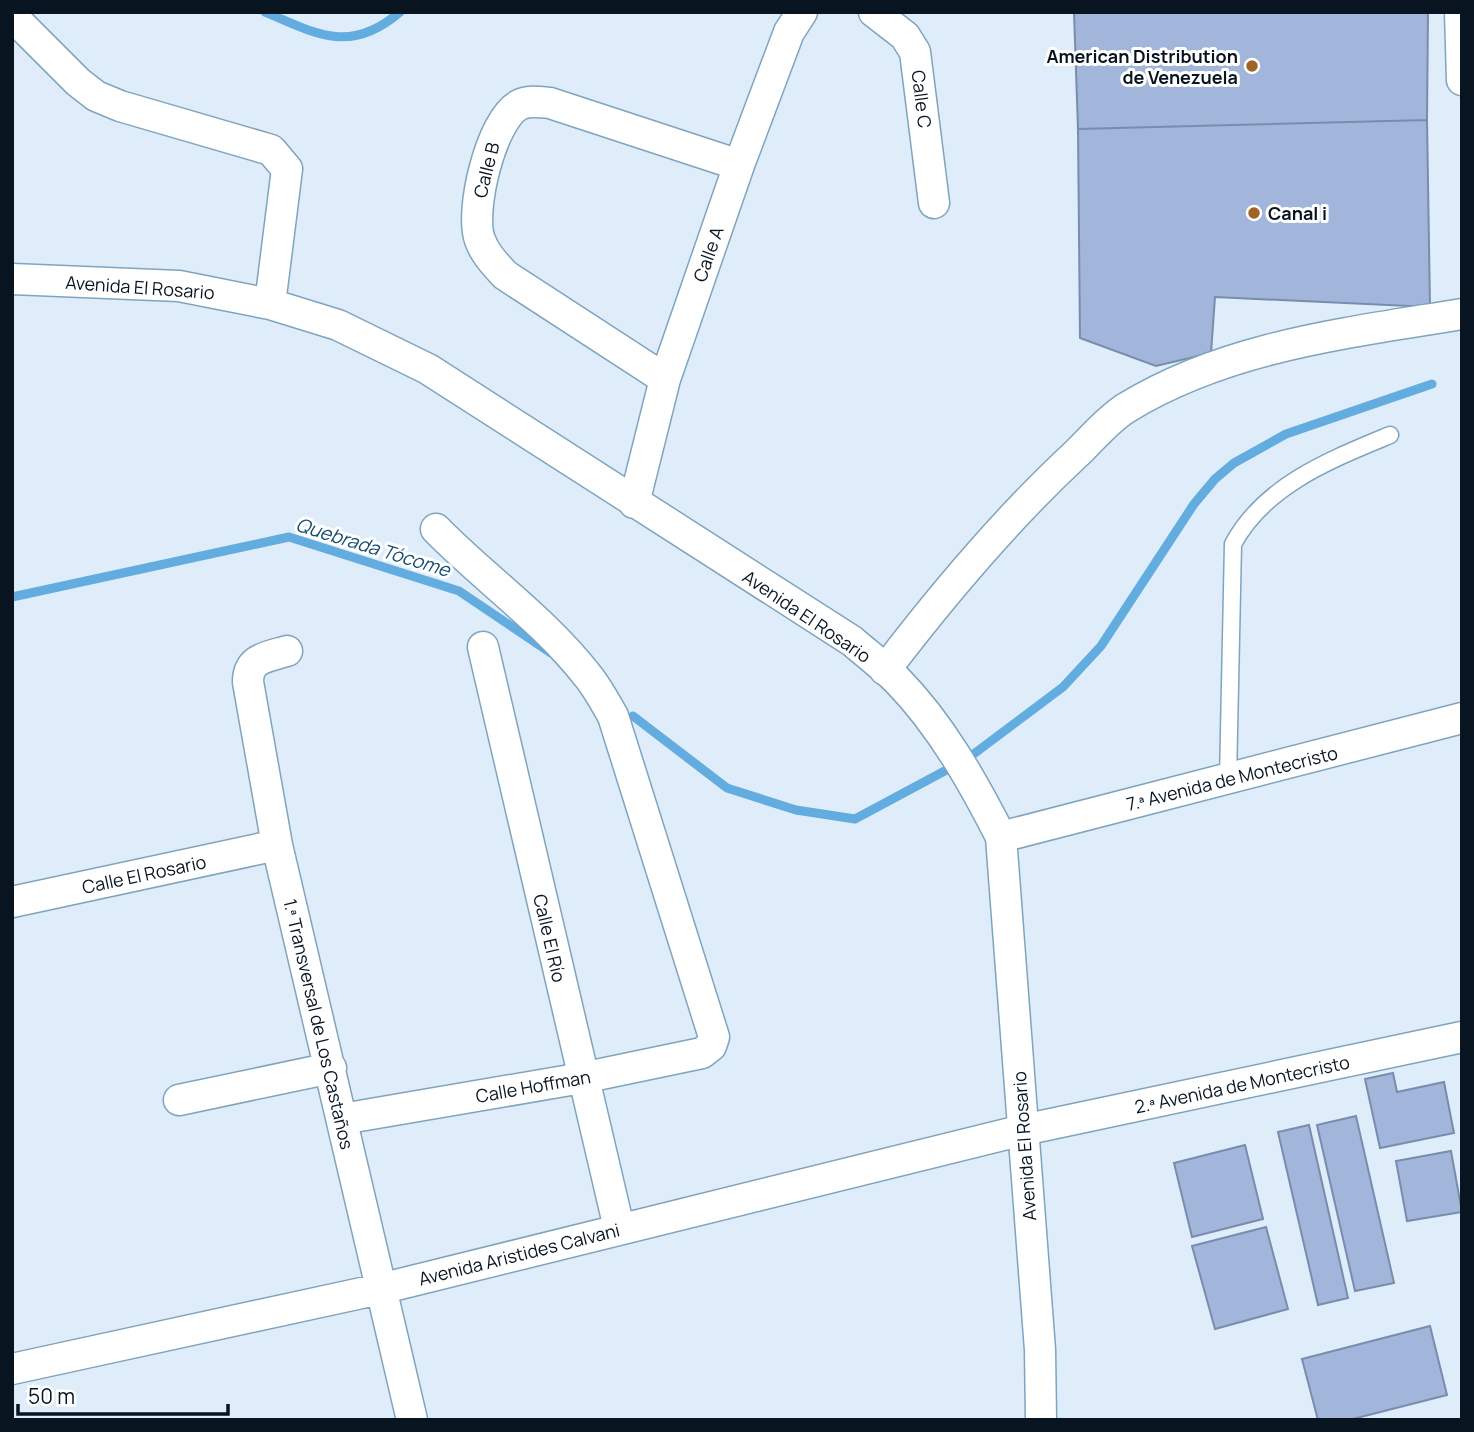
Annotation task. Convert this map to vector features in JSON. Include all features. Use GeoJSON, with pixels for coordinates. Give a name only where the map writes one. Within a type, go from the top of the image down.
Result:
{"type":"FeatureCollection","features":[{"type":"Feature","properties":{"kind":"street","name":"Calle A"},"geometry":{"type":"LineString","coordinates":[[634,503],[665,379],[739,165],[789,32],[802,12]]}},
{"type":"Feature","properties":{"kind":"street","name":"Calle C"},"geometry":{"type":"LineString","coordinates":[[874,12],[905,36],[915,52],[934,203]]}},
{"type":"Feature","properties":{"kind":"street"},"geometry":{"type":"LineString","coordinates":[[1460,12],[1462,80]]}},
{"type":"Feature","properties":{"kind":"street"},"geometry":{"type":"LineString","coordinates":[[12,16],[96,96],[120,106],[271,150],[282,159],[287,169],[270,304]]}},
{"type":"Feature","properties":{"kind":"street","name":"Calle B"},"geometry":{"type":"LineString","coordinates":[[665,379],[505,275],[491,259],[479,239],[475,215],[494,136],[516,106],[528,102],[550,103],[739,165]]}},
{"type":"Feature","properties":{"kind":"street","name":"Avenida El Rosario"},"geometry":{"type":"LineString","coordinates":[[12,279],[179,286],[270,304],[338,325],[428,369],[842,635],[885,670],[936,728],[972,782],[1001,837],[1040,1350],[1041,1420]]}},
{"type":"Feature","properties":{"kind":"street"},"geometry":{"type":"LineString","coordinates":[[885,670],[951,584],[1060,469],[1124,410],[1180,381],[1263,349],[1462,314]]}},
{"type":"Feature","properties":{"kind":"street","name":"Calle Hoffman"},"geometry":{"type":"LineString","coordinates":[[342,1119],[582,1078],[702,1053],[711,1046],[714,1037],[613,716],[589,677],[559,641],[520,604],[471,565],[436,529]]}},
{"type":"Feature","properties":{"kind":"street","name":"Calle El Río"},"geometry":{"type":"LineString","coordinates":[[483,647],[619,1228]]}},
{"type":"Feature","properties":{"kind":"street","name":"1.ª Transversal de Los Castaños"},"geometry":{"type":"LineString","coordinates":[[287,651],[256,661],[248,670],[277,845],[412,1420]]}},
{"type":"Feature","properties":{"kind":"street","name":"7.ª Avenida de Montecristo"},"geometry":{"type":"LineString","coordinates":[[1001,837],[1462,718]]}},
{"type":"Feature","properties":{"kind":"street","name":"Calle El Rosario"},"geometry":{"type":"LineString","coordinates":[[12,902],[277,845]]}},
{"type":"Feature","properties":{"kind":"street","name":"2.ª Avenida de Montecristo"},"geometry":{"type":"LineString","coordinates":[[1023,1130],[1462,1037]]}},
{"type":"Feature","properties":{"kind":"street"},"geometry":{"type":"LineString","coordinates":[[179,1100],[331,1068]]}},
{"type":"Feature","properties":{"kind":"street","name":"Avenida Aristides Calvani"},"geometry":{"type":"LineString","coordinates":[[12,1369],[380,1289],[1023,1130]]}},
{"type":"Feature","properties":{"kind":"lane"},"geometry":{"type":"LineString","coordinates":[[1227,779],[1233,544],[1245,522],[1265,501],[1337,458],[1390,435]]}},
{"type":"Feature","properties":{"kind":"building","name":"American Distribution de Venezuela"},"geometry":{"type":"Polygon","coordinates":[[[1074,12],[1428,12],[1427,120],[1078,129],[1074,12]]]}},
{"type":"Feature","properties":{"kind":"building","name":"Canal i"},"geometry":{"type":"Polygon","coordinates":[[[1427,120],[1430,307],[1215,297],[1211,353],[1156,366],[1080,338],[1078,129],[1427,120]]]}},
{"type":"Feature","properties":{"kind":"building"},"geometry":{"type":"Polygon","coordinates":[[[1393,1073],[1397,1092],[1444,1082],[1454,1133],[1380,1148],[1365,1079],[1393,1073]]]}},
{"type":"Feature","properties":{"kind":"building"},"geometry":{"type":"Polygon","coordinates":[[[1356,1116],[1394,1283],[1355,1291],[1317,1125],[1356,1116]]]}},
{"type":"Feature","properties":{"kind":"building"},"geometry":{"type":"Polygon","coordinates":[[[1309,1125],[1348,1298],[1318,1305],[1278,1132],[1309,1125]]]}},
{"type":"Feature","properties":{"kind":"building"},"geometry":{"type":"Polygon","coordinates":[[[1245,1145],[1263,1219],[1192,1237],[1174,1163],[1245,1145]]]}},
{"type":"Feature","properties":{"kind":"building"},"geometry":{"type":"Polygon","coordinates":[[[1451,1151],[1462,1212],[1407,1221],[1396,1161],[1451,1151]]]}},
{"type":"Feature","properties":{"kind":"building"},"geometry":{"type":"Polygon","coordinates":[[[1266,1227],[1288,1309],[1215,1329],[1192,1246],[1266,1227]]]}},
{"type":"Feature","properties":{"kind":"building"},"geometry":{"type":"Polygon","coordinates":[[[1430,1326],[1447,1395],[1349,1420],[1318,1420],[1302,1359],[1430,1326]]]}},
{"type":"Feature","properties":{"kind":"waterway"},"geometry":{"type":"LineString","coordinates":[[265,12],[318,33],[350,37],[366,33],[400,12]]}},
{"type":"Feature","properties":{"kind":"waterway"},"geometry":{"type":"LineString","coordinates":[[633,716],[727,788],[796,810],[855,819],[967,759],[1063,687],[1101,646],[1194,504],[1215,479],[1234,463],[1286,434],[1432,384]]}},
{"type":"Feature","properties":{"kind":"waterway","name":"Quebrada Tócome"},"geometry":{"type":"LineString","coordinates":[[12,597],[289,537],[459,591],[551,653]]}},
{"type":"Feature","properties":{"kind":"place","name":"American Distribution de Venezuela"},"geometry":{"type":"Point","coordinates":[1252,66]}},
{"type":"Feature","properties":{"kind":"place","name":"Canal i"},"geometry":{"type":"Point","coordinates":[1254,213]}}]}
